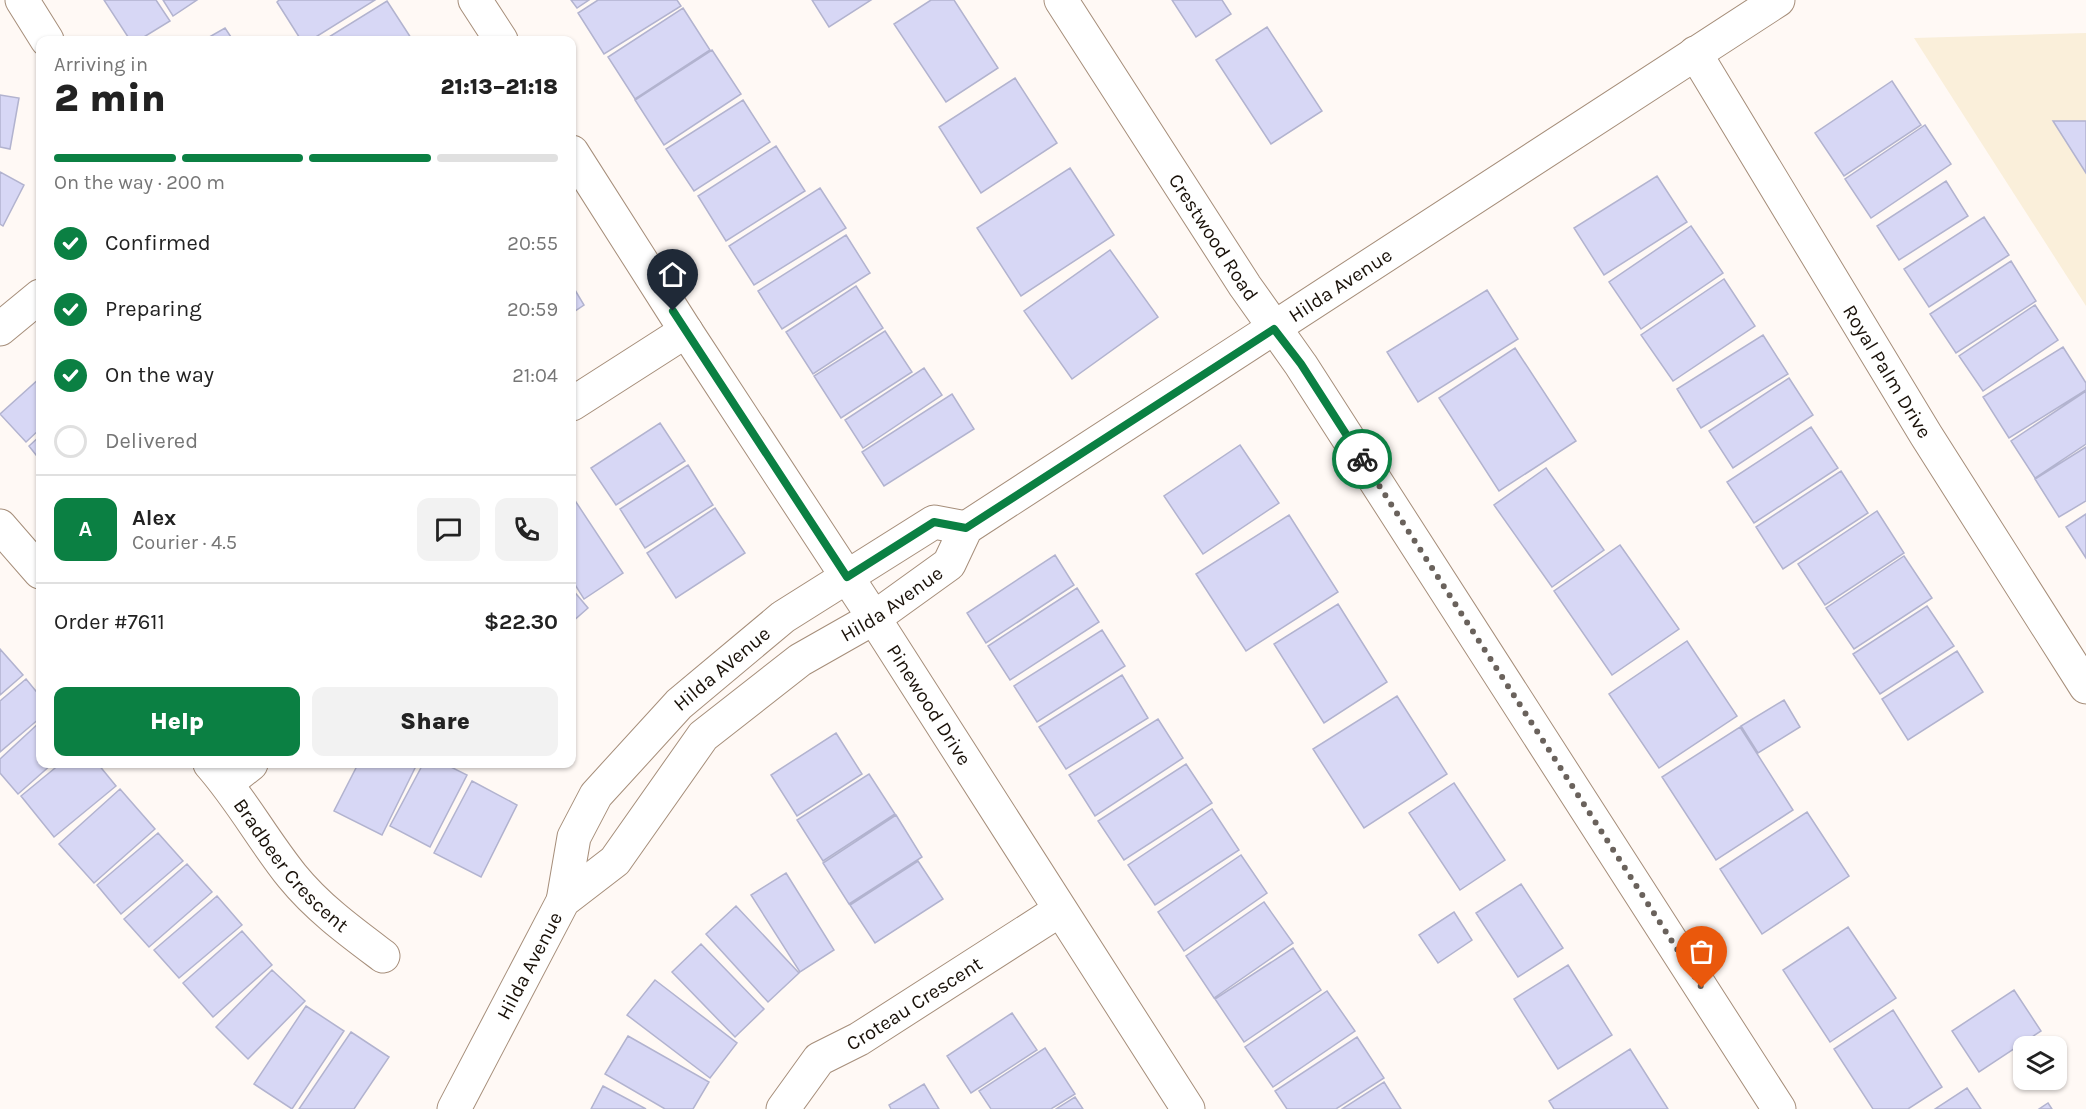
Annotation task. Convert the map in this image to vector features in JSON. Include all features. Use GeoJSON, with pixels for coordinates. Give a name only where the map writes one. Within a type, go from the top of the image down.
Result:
{"type":"FeatureCollection","features":[{"type":"Feature","properties":{"kind":"street"},"geometry":{"type":"LineString","coordinates":[[22,0],[44,36]]}},
{"type":"Feature","properties":{"kind":"street"},"geometry":{"type":"LineString","coordinates":[[475,0],[498,36]]}},
{"type":"Feature","properties":{"kind":"street","name":"Crestwood Road"},"geometry":{"type":"LineString","coordinates":[[1061,0],[1274,329],[1301,364],[1779,1109]]}},
{"type":"Feature","properties":{"kind":"street","name":"Hilda Avenue"},"geometry":{"type":"LineString","coordinates":[[454,1109],[563,901],[615,861],[703,736],[800,660],[874,618],[949,564],[966,528],[1778,0]]}},
{"type":"Feature","properties":{"kind":"street","name":"Royal Palm Drive"},"geometry":{"type":"LineString","coordinates":[[1695,53],[1926,435],[2086,687]]}},
{"type":"Feature","properties":{"kind":"street","name":"Pinewood Drive"},"geometry":{"type":"LineString","coordinates":[[576,158],[1188,1109]]}},
{"type":"Feature","properties":{"kind":"street"},"geometry":{"type":"LineString","coordinates":[[0,329],[36,299]]}},
{"type":"Feature","properties":{"kind":"street"},"geometry":{"type":"LineString","coordinates":[[576,401],[686,332]]}},
{"type":"Feature","properties":{"kind":"street","name":"Hilda AVenue"},"geometry":{"type":"LineString","coordinates":[[563,901],[574,837],[596,795],[679,704],[783,617],[934,522],[966,528]]}},
{"type":"Feature","properties":{"kind":"street"},"geometry":{"type":"LineString","coordinates":[[0,526],[36,567]]}},
{"type":"Feature","properties":{"kind":"street","name":"Bradbeer Crescent"},"geometry":{"type":"LineString","coordinates":[[229,770],[292,876],[313,900],[339,923],[383,956]]}},
{"type":"Feature","properties":{"kind":"street","name":"Croteau Crescent"},"geometry":{"type":"LineString","coordinates":[[783,1109],[819,1059],[859,1039],[1060,910]]}},
{"type":"Feature","properties":{"kind":"shaded area"},"geometry":{"type":"Polygon","coordinates":[[[2086,33],[2086,306],[1914,38],[2086,33]]]}},
{"type":"Feature","properties":{"kind":"building"},"geometry":{"type":"Polygon","coordinates":[[[104,0],[156,0],[170,21],[146,36],[127,36],[104,0]]]}},
{"type":"Feature","properties":{"kind":"building"},"geometry":{"type":"Polygon","coordinates":[[[163,0],[197,0],[173,16],[163,0]]]}},
{"type":"Feature","properties":{"kind":"building"},"geometry":{"type":"Polygon","coordinates":[[[279,0],[375,0],[317,36],[298,36],[277,2],[279,0]]]}},
{"type":"Feature","properties":{"kind":"building"},"geometry":{"type":"Polygon","coordinates":[[[571,0],[589,0],[577,8],[571,0]]]}},
{"type":"Feature","properties":{"kind":"building"},"geometry":{"type":"Polygon","coordinates":[[[598,0],[677,0],[681,6],[604,54],[578,13],[598,0]]]}},
{"type":"Feature","properties":{"kind":"building"},"geometry":{"type":"Polygon","coordinates":[[[812,0],[871,0],[829,27],[812,0]]]}},
{"type":"Feature","properties":{"kind":"building"},"geometry":{"type":"Polygon","coordinates":[[[931,0],[954,0],[998,68],[946,102],[894,24],[931,0]]]}},
{"type":"Feature","properties":{"kind":"building"},"geometry":{"type":"Polygon","coordinates":[[[1172,0],[1222,0],[1231,14],[1196,37],[1172,0]]]}},
{"type":"Feature","properties":{"kind":"building"},"geometry":{"type":"Polygon","coordinates":[[[387,1],[410,36],[330,36],[387,1]]]}},
{"type":"Feature","properties":{"kind":"building"},"geometry":{"type":"Polygon","coordinates":[[[683,8],[710,50],[635,99],[608,57],[683,8]]]}},
{"type":"Feature","properties":{"kind":"building"},"geometry":{"type":"Polygon","coordinates":[[[1267,27],[1322,111],[1271,144],[1216,60],[1267,27]]]}},
{"type":"Feature","properties":{"kind":"building"},"geometry":{"type":"Polygon","coordinates":[[[225,28],[230,36],[211,36],[225,28]]]}},
{"type":"Feature","properties":{"kind":"building"},"geometry":{"type":"Polygon","coordinates":[[[712,50],[741,94],[664,145],[635,100],[712,50]]]}},
{"type":"Feature","properties":{"kind":"building"},"geometry":{"type":"Polygon","coordinates":[[[1015,78],[1057,143],[981,193],[939,127],[1015,78]]]}},
{"type":"Feature","properties":{"kind":"building"},"geometry":{"type":"Polygon","coordinates":[[[1892,81],[1921,125],[1844,176],[1815,133],[1892,81]]]}},
{"type":"Feature","properties":{"kind":"building"},"geometry":{"type":"Polygon","coordinates":[[[0,95],[19,98],[10,149],[0,147],[0,95]]]}},
{"type":"Feature","properties":{"kind":"building"},"geometry":{"type":"Polygon","coordinates":[[[743,100],[770,142],[694,191],[666,149],[743,100]]]}},
{"type":"Feature","properties":{"kind":"building"},"geometry":{"type":"Polygon","coordinates":[[[2053,121],[2086,121],[2086,173],[2053,121]]]}},
{"type":"Feature","properties":{"kind":"building"},"geometry":{"type":"Polygon","coordinates":[[[1925,125],[1951,164],[1871,218],[1845,179],[1925,125]]]}},
{"type":"Feature","properties":{"kind":"building"},"geometry":{"type":"Polygon","coordinates":[[[776,146],[805,191],[726,241],[698,196],[776,146]]]}},
{"type":"Feature","properties":{"kind":"building"},"geometry":{"type":"Polygon","coordinates":[[[1070,168],[1114,235],[1021,296],[977,228],[1070,168]]]}},
{"type":"Feature","properties":{"kind":"building"},"geometry":{"type":"Polygon","coordinates":[[[0,172],[24,185],[3,226],[0,224],[0,172]]]}},
{"type":"Feature","properties":{"kind":"building"},"geometry":{"type":"Polygon","coordinates":[[[1657,176],[1687,222],[1604,275],[1574,228],[1657,176]]]}},
{"type":"Feature","properties":{"kind":"building"},"geometry":{"type":"Polygon","coordinates":[[[1946,181],[1968,216],[1899,260],[1877,226],[1946,181]]]}},
{"type":"Feature","properties":{"kind":"building"},"geometry":{"type":"Polygon","coordinates":[[[820,188],[846,228],[754,285],[729,246],[820,188]]]}},
{"type":"Feature","properties":{"kind":"building"},"geometry":{"type":"Polygon","coordinates":[[[1984,217],[2009,255],[1929,307],[1904,269],[1984,217]]]}},
{"type":"Feature","properties":{"kind":"building"},"geometry":{"type":"Polygon","coordinates":[[[1691,226],[1723,273],[1641,329],[1609,282],[1691,226]]]}},
{"type":"Feature","properties":{"kind":"building"},"geometry":{"type":"Polygon","coordinates":[[[846,235],[870,273],[782,329],[758,291],[846,235]]]}},
{"type":"Feature","properties":{"kind":"building"},"geometry":{"type":"Polygon","coordinates":[[[1110,250],[1158,317],[1072,379],[1024,311],[1110,250]]]}},
{"type":"Feature","properties":{"kind":"building"},"geometry":{"type":"Polygon","coordinates":[[[2011,261],[2036,301],[1956,353],[1930,314],[2011,261]]]}},
{"type":"Feature","properties":{"kind":"building"},"geometry":{"type":"Polygon","coordinates":[[[1724,279],[1755,326],[1673,381],[1641,335],[1724,279]]]}},
{"type":"Feature","properties":{"kind":"building"},"geometry":{"type":"Polygon","coordinates":[[[856,286],[883,328],[813,374],[786,332],[856,286]]]}},
{"type":"Feature","properties":{"kind":"building"},"geometry":{"type":"Polygon","coordinates":[[[1487,290],[1518,339],[1418,402],[1387,352],[1487,290]]]}},
{"type":"Feature","properties":{"kind":"building"},"geometry":{"type":"Polygon","coordinates":[[[576,292],[584,305],[576,310],[576,292]]]}},
{"type":"Feature","properties":{"kind":"building"},"geometry":{"type":"Polygon","coordinates":[[[2035,305],[2058,340],[1983,391],[1959,356],[2035,305]]]}},
{"type":"Feature","properties":{"kind":"building"},"geometry":{"type":"Polygon","coordinates":[[[885,331],[912,372],[841,418],[814,376],[885,331]]]}},
{"type":"Feature","properties":{"kind":"building"},"geometry":{"type":"Polygon","coordinates":[[[1763,335],[1788,374],[1701,428],[1677,389],[1763,335]]]}},
{"type":"Feature","properties":{"kind":"building"},"geometry":{"type":"Polygon","coordinates":[[[2063,347],[2086,383],[2086,390],[2009,438],[1983,397],[2063,347]]]}},
{"type":"Feature","properties":{"kind":"building"},"geometry":{"type":"Polygon","coordinates":[[[1515,348],[1576,441],[1499,491],[1439,398],[1515,348]]]}},
{"type":"Feature","properties":{"kind":"building"},"geometry":{"type":"Polygon","coordinates":[[[924,368],[942,395],[863,448],[845,420],[924,368]]]}},
{"type":"Feature","properties":{"kind":"building"},"geometry":{"type":"Polygon","coordinates":[[[1789,378],[1813,415],[1733,468],[1709,431],[1789,378]]]}},
{"type":"Feature","properties":{"kind":"building"},"geometry":{"type":"Polygon","coordinates":[[[36,382],[36,433],[26,442],[0,414],[36,382]]]}},
{"type":"Feature","properties":{"kind":"building"},"geometry":{"type":"Polygon","coordinates":[[[2086,391],[2086,444],[2035,478],[2011,441],[2086,391]]]}},
{"type":"Feature","properties":{"kind":"building"},"geometry":{"type":"Polygon","coordinates":[[[952,394],[974,429],[884,486],[862,452],[952,394]]]}},
{"type":"Feature","properties":{"kind":"building"},"geometry":{"type":"Polygon","coordinates":[[[660,423],[685,461],[616,505],[591,468],[660,423]]]}},
{"type":"Feature","properties":{"kind":"building"},"geometry":{"type":"Polygon","coordinates":[[[1811,427],[1838,468],[1754,523],[1727,482],[1811,427]]]}},
{"type":"Feature","properties":{"kind":"building"},"geometry":{"type":"Polygon","coordinates":[[[36,440],[36,455],[29,446],[36,440]]]}},
{"type":"Feature","properties":{"kind":"building"},"geometry":{"type":"Polygon","coordinates":[[[1240,445],[1279,503],[1203,554],[1164,496],[1240,445]]]}},
{"type":"Feature","properties":{"kind":"building"},"geometry":{"type":"Polygon","coordinates":[[[2086,447],[2086,501],[2059,517],[2035,479],[2086,447]]]}},
{"type":"Feature","properties":{"kind":"building"},"geometry":{"type":"Polygon","coordinates":[[[688,465],[713,505],[645,548],[620,509],[688,465]]]}},
{"type":"Feature","properties":{"kind":"building"},"geometry":{"type":"Polygon","coordinates":[[[1546,468],[1604,550],[1552,587],[1494,505],[1546,468]]]}},
{"type":"Feature","properties":{"kind":"building"},"geometry":{"type":"Polygon","coordinates":[[[1841,471],[1868,513],[1783,569],[1756,527],[1841,471]]]}},
{"type":"Feature","properties":{"kind":"building"},"geometry":{"type":"Polygon","coordinates":[[[576,502],[623,573],[584,599],[576,586],[576,502]]]}},
{"type":"Feature","properties":{"kind":"building"},"geometry":{"type":"Polygon","coordinates":[[[715,508],[745,553],[676,598],[647,553],[715,508]]]}},
{"type":"Feature","properties":{"kind":"building"},"geometry":{"type":"Polygon","coordinates":[[[1877,511],[1904,553],[1825,605],[1798,564],[1877,511]]]}},
{"type":"Feature","properties":{"kind":"building"},"geometry":{"type":"Polygon","coordinates":[[[2086,514],[2086,558],[2066,527],[2086,514]]]}},
{"type":"Feature","properties":{"kind":"building"},"geometry":{"type":"Polygon","coordinates":[[[1289,515],[1338,592],[1246,651],[1196,574],[1289,515]]]}},
{"type":"Feature","properties":{"kind":"building"},"geometry":{"type":"Polygon","coordinates":[[[1620,545],[1679,629],[1612,675],[1554,591],[1620,545]]]}},
{"type":"Feature","properties":{"kind":"building"},"geometry":{"type":"Polygon","coordinates":[[[1055,555],[1074,585],[986,643],[967,613],[1055,555]]]}},
{"type":"Feature","properties":{"kind":"building"},"geometry":{"type":"Polygon","coordinates":[[[1904,556],[1932,598],[1854,649],[1826,608],[1904,556]]]}},
{"type":"Feature","properties":{"kind":"building"},"geometry":{"type":"Polygon","coordinates":[[[1077,588],[1099,622],[1010,680],[988,646],[1077,588]]]}},
{"type":"Feature","properties":{"kind":"building"},"geometry":{"type":"Polygon","coordinates":[[[576,594],[588,608],[576,618],[576,594]]]}},
{"type":"Feature","properties":{"kind":"building"},"geometry":{"type":"Polygon","coordinates":[[[1338,604],[1387,682],[1324,723],[1274,644],[1338,604]]]}},
{"type":"Feature","properties":{"kind":"building"},"geometry":{"type":"Polygon","coordinates":[[[1927,606],[1954,646],[1880,694],[1853,654],[1927,606]]]}},
{"type":"Feature","properties":{"kind":"building"},"geometry":{"type":"Polygon","coordinates":[[[1102,630],[1125,666],[1037,722],[1014,686],[1102,630]]]}},
{"type":"Feature","properties":{"kind":"building"},"geometry":{"type":"Polygon","coordinates":[[[1687,641],[1737,716],[1659,768],[1609,694],[1687,641]]]}},
{"type":"Feature","properties":{"kind":"building"},"geometry":{"type":"Polygon","coordinates":[[[0,649],[23,675],[0,695],[0,649]]]}},
{"type":"Feature","properties":{"kind":"building"},"geometry":{"type":"Polygon","coordinates":[[[1957,651],[1983,692],[1908,740],[1882,699],[1957,651]]]}},
{"type":"Feature","properties":{"kind":"building"},"geometry":{"type":"Polygon","coordinates":[[[1122,675],[1148,718],[1066,769],[1039,727],[1122,675]]]}},
{"type":"Feature","properties":{"kind":"building"},"geometry":{"type":"Polygon","coordinates":[[[26,679],[36,691],[36,721],[0,752],[0,701],[26,679]]]}},
{"type":"Feature","properties":{"kind":"building"},"geometry":{"type":"Polygon","coordinates":[[[1397,696],[1447,774],[1364,828],[1313,749],[1397,696]]]}},
{"type":"Feature","properties":{"kind":"building"},"geometry":{"type":"Polygon","coordinates":[[[1784,700],[1800,727],[1758,753],[1741,726],[1784,700]]]}},
{"type":"Feature","properties":{"kind":"building"},"geometry":{"type":"Polygon","coordinates":[[[1158,719],[1183,758],[1095,816],[1069,775],[1158,719]]]}},
{"type":"Feature","properties":{"kind":"building"},"geometry":{"type":"Polygon","coordinates":[[[36,726],[36,768],[47,768],[18,794],[0,773],[0,759],[36,726]]]}},
{"type":"Feature","properties":{"kind":"building"},"geometry":{"type":"Polygon","coordinates":[[[1740,727],[1793,810],[1716,860],[1662,777],[1740,727]]]}},
{"type":"Feature","properties":{"kind":"building"},"geometry":{"type":"Polygon","coordinates":[[[836,733],[862,774],[797,816],[771,775],[836,733]]]}},
{"type":"Feature","properties":{"kind":"building"},"geometry":{"type":"Polygon","coordinates":[[[1186,764],[1212,803],[1124,860],[1098,821],[1186,764]]]}},
{"type":"Feature","properties":{"kind":"building"},"geometry":{"type":"Polygon","coordinates":[[[55,768],[101,768],[116,786],[54,837],[21,796],[55,768]]]}},
{"type":"Feature","properties":{"kind":"building"},"geometry":{"type":"Polygon","coordinates":[[[356,768],[415,768],[382,835],[334,811],[356,768]]]}},
{"type":"Feature","properties":{"kind":"building"},"geometry":{"type":"Polygon","coordinates":[[[421,768],[453,768],[467,775],[430,847],[390,826],[421,768]]]}},
{"type":"Feature","properties":{"kind":"building"},"geometry":{"type":"Polygon","coordinates":[[[869,774],[895,814],[823,861],[797,820],[869,774]]]}},
{"type":"Feature","properties":{"kind":"building"},"geometry":{"type":"Polygon","coordinates":[[[472,781],[517,805],[481,877],[434,853],[472,781]]]}},
{"type":"Feature","properties":{"kind":"building"},"geometry":{"type":"Polygon","coordinates":[[[1454,783],[1505,860],[1460,890],[1409,813],[1454,783]]]}},
{"type":"Feature","properties":{"kind":"building"},"geometry":{"type":"Polygon","coordinates":[[[120,789],[155,829],[94,883],[59,844],[120,789]]]}},
{"type":"Feature","properties":{"kind":"building"},"geometry":{"type":"Polygon","coordinates":[[[1212,809],[1239,850],[1155,905],[1128,865],[1212,809]]]}},
{"type":"Feature","properties":{"kind":"building"},"geometry":{"type":"Polygon","coordinates":[[[1807,812],[1849,876],[1762,934],[1720,869],[1807,812]]]}},
{"type":"Feature","properties":{"kind":"building"},"geometry":{"type":"Polygon","coordinates":[[[896,815],[922,857],[849,904],[823,863],[896,815]]]}},
{"type":"Feature","properties":{"kind":"building"},"geometry":{"type":"Polygon","coordinates":[[[158,833],[183,861],[121,914],[97,885],[158,833]]]}},
{"type":"Feature","properties":{"kind":"building"},"geometry":{"type":"Polygon","coordinates":[[[1241,855],[1267,893],[1184,951],[1158,912],[1241,855]]]}},
{"type":"Feature","properties":{"kind":"building"},"geometry":{"type":"Polygon","coordinates":[[[918,861],[943,899],[875,943],[850,905],[918,861]]]}},
{"type":"Feature","properties":{"kind":"building"},"geometry":{"type":"Polygon","coordinates":[[[187,864],[212,892],[149,947],[124,919],[187,864]]]}},
{"type":"Feature","properties":{"kind":"building"},"geometry":{"type":"Polygon","coordinates":[[[786,873],[834,950],[800,972],[751,895],[786,873]]]}},
{"type":"Feature","properties":{"kind":"building"},"geometry":{"type":"Polygon","coordinates":[[[1521,884],[1563,948],[1518,977],[1476,913],[1521,884]]]}},
{"type":"Feature","properties":{"kind":"building"},"geometry":{"type":"Polygon","coordinates":[[[217,896],[242,925],[179,978],[154,950],[217,896]]]}},
{"type":"Feature","properties":{"kind":"building"},"geometry":{"type":"Polygon","coordinates":[[[1264,902],[1293,943],[1214,998],[1186,956],[1264,902]]]}},
{"type":"Feature","properties":{"kind":"building"},"geometry":{"type":"Polygon","coordinates":[[[736,906],[799,973],[768,1002],[706,934],[736,906]]]}},
{"type":"Feature","properties":{"kind":"building"},"geometry":{"type":"Polygon","coordinates":[[[1454,912],[1472,940],[1438,963],[1419,935],[1454,912]]]}},
{"type":"Feature","properties":{"kind":"building"},"geometry":{"type":"Polygon","coordinates":[[[1848,927],[1896,998],[1830,1042],[1783,970],[1848,927]]]}},
{"type":"Feature","properties":{"kind":"building"},"geometry":{"type":"Polygon","coordinates":[[[242,931],[272,965],[213,1017],[183,983],[242,931]]]}},
{"type":"Feature","properties":{"kind":"building"},"geometry":{"type":"Polygon","coordinates":[[[701,944],[764,1009],[735,1037],[672,972],[701,944]]]}},
{"type":"Feature","properties":{"kind":"building"},"geometry":{"type":"Polygon","coordinates":[[[1293,948],[1321,990],[1244,1042],[1215,999],[1293,948]]]}},
{"type":"Feature","properties":{"kind":"building"},"geometry":{"type":"Polygon","coordinates":[[[1568,965],[1612,1035],[1558,1069],[1514,999],[1568,965]]]}},
{"type":"Feature","properties":{"kind":"building"},"geometry":{"type":"Polygon","coordinates":[[[272,970],[305,1001],[248,1059],[216,1027],[272,970]]]}},
{"type":"Feature","properties":{"kind":"building"},"geometry":{"type":"Polygon","coordinates":[[[655,980],[737,1043],[710,1078],[627,1015],[655,980]]]}},
{"type":"Feature","properties":{"kind":"building"},"geometry":{"type":"Polygon","coordinates":[[[2014,990],[2041,1031],[2033,1036],[2013,1036],[2013,1050],[1979,1072],[1952,1031],[2014,990]]]}},
{"type":"Feature","properties":{"kind":"building"},"geometry":{"type":"Polygon","coordinates":[[[1327,991],[1355,1031],[1273,1087],[1245,1047],[1327,991]]]}},
{"type":"Feature","properties":{"kind":"building"},"geometry":{"type":"Polygon","coordinates":[[[306,1006],[344,1031],[292,1109],[254,1084],[306,1006]]]}},
{"type":"Feature","properties":{"kind":"building"},"geometry":{"type":"Polygon","coordinates":[[[1893,1010],[1942,1087],[1908,1109],[1873,1109],[1834,1049],[1893,1010]]]}},
{"type":"Feature","properties":{"kind":"building"},"geometry":{"type":"Polygon","coordinates":[[[1012,1013],[1037,1050],[971,1093],[947,1056],[1012,1013]]]}},
{"type":"Feature","properties":{"kind":"building"},"geometry":{"type":"Polygon","coordinates":[[[351,1032],[389,1057],[354,1109],[299,1109],[351,1032]]]}},
{"type":"Feature","properties":{"kind":"building"},"geometry":{"type":"Polygon","coordinates":[[[628,1036],[709,1082],[693,1109],[665,1109],[605,1074],[628,1036]]]}},
{"type":"Feature","properties":{"kind":"building"},"geometry":{"type":"Polygon","coordinates":[[[1357,1037],[1384,1078],[1336,1109],[1287,1109],[1275,1091],[1357,1037]]]}},
{"type":"Feature","properties":{"kind":"building"},"geometry":{"type":"Polygon","coordinates":[[[1045,1048],[1075,1094],[1051,1109],[991,1109],[979,1091],[1045,1048]]]}},
{"type":"Feature","properties":{"kind":"building"},"geometry":{"type":"Polygon","coordinates":[[[1630,1049],[1668,1109],[1554,1109],[1549,1101],[1630,1049]]]}},
{"type":"Feature","properties":{"kind":"building"},"geometry":{"type":"Polygon","coordinates":[[[1384,1082],[1401,1109],[1342,1109],[1384,1082]]]}},
{"type":"Feature","properties":{"kind":"building"},"geometry":{"type":"Polygon","coordinates":[[[924,1084],[939,1109],[891,1109],[889,1105],[924,1084]]]}},
{"type":"Feature","properties":{"kind":"building"},"geometry":{"type":"Polygon","coordinates":[[[603,1086],[646,1109],[591,1109],[603,1086]]]}},
{"type":"Feature","properties":{"kind":"building"},"geometry":{"type":"Polygon","coordinates":[[[1967,1088],[1981,1109],[1935,1109],[1967,1088]]]}},
{"type":"Feature","properties":{"kind":"building"},"geometry":{"type":"Polygon","coordinates":[[[1075,1097],[1083,1109],[1056,1109],[1075,1097]]]}},
{"type":"Feature","properties":{"kind":"building"},"geometry":{"type":"Polygon","coordinates":[[[2048,1103],[2052,1109],[2039,1109],[2048,1103]]]}},
{"type":"Feature","properties":{"kind":"way so far"},"geometry":{"type":"LineString","coordinates":[[1362,459],[1702,988]]}},
{"type":"Feature","properties":{"kind":"route"},"geometry":{"type":"LineString","coordinates":[[673,311],[847,577],[934,522],[966,528],[1274,329],[1301,364],[1362,459]]}}]}
